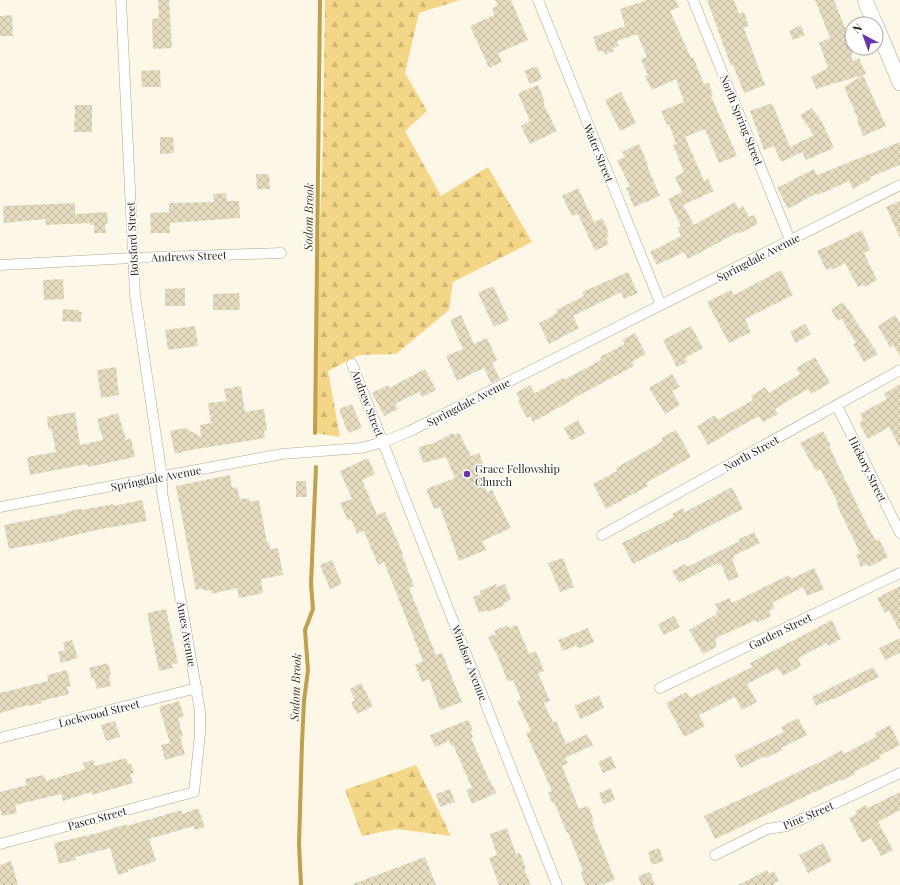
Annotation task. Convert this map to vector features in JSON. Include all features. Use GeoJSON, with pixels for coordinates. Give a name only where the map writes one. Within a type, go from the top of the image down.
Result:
{"type":"FeatureCollection","features":[{"type":"Feature","properties":{"kind":"main road"},"geometry":{"type":"LineString","coordinates":[[865,0],[872,16]]}},
{"type":"Feature","properties":{"kind":"main road"},"geometry":{"type":"LineString","coordinates":[[884,44],[900,83]]}},
{"type":"Feature","properties":{"kind":"street","name":"Botsford Street"},"geometry":{"type":"LineString","coordinates":[[121,0],[132,258],[135,295],[162,477]]}},
{"type":"Feature","properties":{"kind":"street","name":"Water Street"},"geometry":{"type":"LineString","coordinates":[[538,0],[661,305]]}},
{"type":"Feature","properties":{"kind":"street","name":"North Spring Street"},"geometry":{"type":"LineString","coordinates":[[693,0],[790,240]]}},
{"type":"Feature","properties":{"kind":"street","name":"Springdale Avenue"},"geometry":{"type":"LineString","coordinates":[[0,507],[282,454],[361,448],[383,442],[410,430],[900,186]]}},
{"type":"Feature","properties":{"kind":"street","name":"Andrews Street"},"geometry":{"type":"LineString","coordinates":[[0,265],[132,258],[281,253]]}},
{"type":"Feature","properties":{"kind":"street","name":"Andrew Street"},"geometry":{"type":"LineString","coordinates":[[352,364],[383,442]]}},
{"type":"Feature","properties":{"kind":"street","name":"North Street"},"geometry":{"type":"LineString","coordinates":[[602,535],[900,370]]}},
{"type":"Feature","properties":{"kind":"street","name":"Hickory Street"},"geometry":{"type":"LineString","coordinates":[[837,406],[900,533]]}},
{"type":"Feature","properties":{"kind":"street","name":"Windsor Avenue"},"geometry":{"type":"LineString","coordinates":[[383,442],[557,885]]}},
{"type":"Feature","properties":{"kind":"street","name":"Ames Avenue"},"geometry":{"type":"LineString","coordinates":[[162,477],[162,492],[200,711],[200,734],[194,792]]}},
{"type":"Feature","properties":{"kind":"street","name":"Garden Street"},"geometry":{"type":"LineString","coordinates":[[660,688],[900,573]]}},
{"type":"Feature","properties":{"kind":"street","name":"Lockwood Street"},"geometry":{"type":"LineString","coordinates":[[0,738],[197,688]]}},
{"type":"Feature","properties":{"kind":"street","name":"Pine Street"},"geometry":{"type":"LineString","coordinates":[[715,855],[767,829],[787,826],[900,772]]}},
{"type":"Feature","properties":{"kind":"street","name":"Pasco Street"},"geometry":{"type":"LineString","coordinates":[[0,844],[194,792]]}},
{"type":"Feature","properties":{"kind":"green space"},"geometry":{"type":"Polygon","coordinates":[[[325,0],[460,0],[419,13],[405,73],[427,111],[405,131],[441,196],[488,167],[532,242],[453,282],[449,310],[396,354],[359,355],[328,371],[340,437],[315,433],[317,299],[323,142],[325,0]]]}},
{"type":"Feature","properties":{"kind":"green space"},"geometry":{"type":"Polygon","coordinates":[[[416,765],[451,836],[396,829],[362,836],[345,790],[416,765]]]}},
{"type":"Feature","properties":{"kind":"building"},"geometry":{"type":"Polygon","coordinates":[[[158,0],[169,0],[172,48],[153,49],[152,19],[159,18],[158,0]]]}},
{"type":"Feature","properties":{"kind":"building"},"geometry":{"type":"Polygon","coordinates":[[[495,0],[511,0],[528,40],[498,53],[502,62],[489,68],[470,26],[494,15],[492,8],[498,6],[495,0]]]}},
{"type":"Feature","properties":{"kind":"building"},"geometry":{"type":"Polygon","coordinates":[[[647,0],[675,0],[679,7],[670,11],[691,58],[693,57],[704,84],[709,83],[713,95],[711,96],[737,156],[719,163],[705,129],[685,137],[704,181],[708,179],[714,191],[683,205],[694,225],[735,202],[738,209],[743,206],[749,217],[754,215],[758,224],[739,234],[738,232],[688,259],[684,252],[657,265],[650,252],[681,236],[677,227],[681,226],[668,199],[682,192],[675,177],[684,172],[673,145],[676,144],[669,124],[667,125],[661,111],[684,102],[676,79],[652,90],[645,76],[648,75],[641,60],[647,57],[637,34],[617,41],[619,46],[613,48],[614,51],[605,55],[604,51],[598,52],[593,37],[625,26],[620,9],[647,0]]]}},
{"type":"Feature","properties":{"kind":"building"},"geometry":{"type":"Polygon","coordinates":[[[707,0],[734,0],[739,14],[744,12],[749,26],[744,28],[765,85],[744,93],[733,65],[731,66],[707,0]]]}},
{"type":"Feature","properties":{"kind":"building"},"geometry":{"type":"Polygon","coordinates":[[[815,0],[834,0],[844,25],[844,56],[852,56],[852,61],[859,58],[866,74],[816,89],[811,77],[828,68],[819,43],[830,38],[815,0]]]}},
{"type":"Feature","properties":{"kind":"building"},"geometry":{"type":"Polygon","coordinates":[[[12,15],[13,36],[0,36],[0,16],[12,15]]]}},
{"type":"Feature","properties":{"kind":"building"},"geometry":{"type":"Polygon","coordinates":[[[801,25],[805,35],[793,40],[789,31],[801,25]]]}},
{"type":"Feature","properties":{"kind":"building"},"geometry":{"type":"Polygon","coordinates":[[[537,66],[542,79],[530,84],[524,71],[537,66]]]}},
{"type":"Feature","properties":{"kind":"building"},"geometry":{"type":"Polygon","coordinates":[[[160,70],[161,87],[142,87],[141,71],[160,70]]]}},
{"type":"Feature","properties":{"kind":"building"},"geometry":{"type":"Polygon","coordinates":[[[863,75],[886,126],[863,136],[857,120],[858,119],[844,87],[863,75]]]}},
{"type":"Feature","properties":{"kind":"building"},"geometry":{"type":"Polygon","coordinates":[[[538,85],[545,102],[543,103],[557,131],[530,144],[521,126],[530,121],[518,93],[538,85]]]}},
{"type":"Feature","properties":{"kind":"building"},"geometry":{"type":"Polygon","coordinates":[[[621,92],[636,123],[620,131],[605,100],[621,92]]]}},
{"type":"Feature","properties":{"kind":"building"},"geometry":{"type":"Polygon","coordinates":[[[772,103],[790,147],[814,135],[800,115],[812,108],[822,122],[834,148],[806,160],[802,152],[781,162],[774,146],[764,150],[750,111],[772,103]]]}},
{"type":"Feature","properties":{"kind":"building"},"geometry":{"type":"Polygon","coordinates":[[[75,105],[92,105],[92,132],[74,132],[75,105]]]}},
{"type":"Feature","properties":{"kind":"building"},"geometry":{"type":"Polygon","coordinates":[[[160,137],[173,137],[174,153],[160,154],[160,137]]]}},
{"type":"Feature","properties":{"kind":"building"},"geometry":{"type":"Polygon","coordinates":[[[900,142],[900,165],[870,177],[871,179],[853,189],[849,181],[818,195],[817,193],[788,209],[777,188],[814,169],[817,175],[900,142]]]}},
{"type":"Feature","properties":{"kind":"building"},"geometry":{"type":"Polygon","coordinates":[[[639,144],[660,196],[634,207],[626,188],[630,187],[617,160],[625,157],[622,152],[639,144]]]}},
{"type":"Feature","properties":{"kind":"building"},"geometry":{"type":"Polygon","coordinates":[[[256,174],[269,174],[270,189],[257,189],[256,174]]]}},
{"type":"Feature","properties":{"kind":"building"},"geometry":{"type":"Polygon","coordinates":[[[578,188],[594,222],[602,218],[608,230],[607,233],[609,237],[606,238],[609,244],[595,251],[578,214],[572,216],[562,196],[578,188]]]}},
{"type":"Feature","properties":{"kind":"building"},"geometry":{"type":"Polygon","coordinates":[[[226,193],[227,201],[239,201],[240,218],[170,223],[170,233],[151,233],[150,213],[169,212],[169,203],[214,202],[213,194],[226,193]]]}},
{"type":"Feature","properties":{"kind":"building"},"geometry":{"type":"Polygon","coordinates":[[[900,201],[900,238],[886,207],[900,201]]]}},
{"type":"Feature","properties":{"kind":"building"},"geometry":{"type":"Polygon","coordinates":[[[75,203],[75,214],[107,212],[108,224],[105,224],[106,233],[94,233],[94,225],[90,225],[90,223],[46,225],[45,219],[4,223],[3,206],[75,203]]]}},
{"type":"Feature","properties":{"kind":"building"},"geometry":{"type":"Polygon","coordinates":[[[862,230],[870,250],[864,253],[877,280],[864,287],[863,284],[858,287],[845,263],[832,270],[831,267],[826,270],[817,251],[862,230]]]}},
{"type":"Feature","properties":{"kind":"building"},"geometry":{"type":"Polygon","coordinates":[[[781,270],[793,295],[745,319],[751,332],[729,343],[707,302],[731,290],[734,295],[781,270]]]}},
{"type":"Feature","properties":{"kind":"building"},"geometry":{"type":"Polygon","coordinates":[[[628,272],[638,293],[624,299],[621,292],[573,316],[579,328],[549,344],[539,323],[553,316],[558,312],[556,310],[584,296],[582,292],[628,272]]]}},
{"type":"Feature","properties":{"kind":"building"},"geometry":{"type":"Polygon","coordinates":[[[63,279],[64,299],[44,300],[43,280],[63,279]]]}},
{"type":"Feature","properties":{"kind":"building"},"geometry":{"type":"Polygon","coordinates":[[[493,286],[509,320],[494,327],[478,293],[493,286]]]}},
{"type":"Feature","properties":{"kind":"building"},"geometry":{"type":"Polygon","coordinates":[[[185,288],[185,306],[165,306],[165,289],[185,288]]]}},
{"type":"Feature","properties":{"kind":"building"},"geometry":{"type":"Polygon","coordinates":[[[239,293],[240,310],[213,310],[213,294],[239,293]]]}},
{"type":"Feature","properties":{"kind":"building"},"geometry":{"type":"Polygon","coordinates":[[[843,302],[878,354],[864,362],[853,344],[856,343],[841,318],[838,321],[831,310],[843,302]]]}},
{"type":"Feature","properties":{"kind":"building"},"geometry":{"type":"Polygon","coordinates":[[[63,309],[79,310],[79,312],[82,312],[81,322],[62,321],[63,309]]]}},
{"type":"Feature","properties":{"kind":"building"},"geometry":{"type":"Polygon","coordinates":[[[461,315],[474,344],[487,338],[497,360],[492,363],[500,379],[491,383],[484,368],[457,381],[446,356],[463,349],[450,320],[461,315]]]}},
{"type":"Feature","properties":{"kind":"building"},"geometry":{"type":"Polygon","coordinates":[[[895,315],[900,323],[900,356],[893,345],[890,347],[878,326],[895,315]]]}},
{"type":"Feature","properties":{"kind":"building"},"geometry":{"type":"Polygon","coordinates":[[[805,324],[811,334],[796,343],[790,332],[805,324]]]}},
{"type":"Feature","properties":{"kind":"building"},"geometry":{"type":"Polygon","coordinates":[[[195,326],[198,346],[168,350],[165,330],[195,326]]]}},
{"type":"Feature","properties":{"kind":"building"},"geometry":{"type":"Polygon","coordinates":[[[691,326],[703,348],[685,358],[687,362],[677,367],[663,340],[691,326]]]}},
{"type":"Feature","properties":{"kind":"building"},"geometry":{"type":"Polygon","coordinates":[[[635,333],[646,354],[632,362],[634,366],[533,422],[530,416],[527,418],[518,401],[520,400],[516,393],[530,385],[535,393],[563,378],[564,380],[601,360],[600,357],[625,344],[622,340],[635,333]]]}},
{"type":"Feature","properties":{"kind":"building"},"geometry":{"type":"Polygon","coordinates":[[[815,357],[830,383],[811,394],[808,389],[775,409],[778,414],[763,422],[759,416],[708,445],[697,426],[715,415],[718,420],[753,400],[751,396],[765,387],[769,393],[800,374],[796,368],[815,357]]]}},
{"type":"Feature","properties":{"kind":"building"},"geometry":{"type":"Polygon","coordinates":[[[116,367],[119,395],[101,398],[97,370],[116,367]]]}},
{"type":"Feature","properties":{"kind":"building"},"geometry":{"type":"Polygon","coordinates":[[[425,369],[436,390],[422,397],[419,392],[395,404],[398,409],[384,416],[372,393],[388,385],[389,388],[425,369]]]}},
{"type":"Feature","properties":{"kind":"building"},"geometry":{"type":"Polygon","coordinates":[[[672,374],[680,387],[672,391],[680,405],[665,414],[649,388],[672,374]]]}},
{"type":"Feature","properties":{"kind":"building"},"geometry":{"type":"Polygon","coordinates":[[[900,384],[900,448],[889,427],[868,439],[859,423],[863,420],[860,414],[887,399],[884,394],[900,384]]]}},
{"type":"Feature","properties":{"kind":"building"},"geometry":{"type":"Polygon","coordinates":[[[241,386],[245,412],[264,409],[267,430],[264,431],[265,438],[175,454],[170,431],[185,428],[201,437],[200,425],[211,423],[208,403],[227,401],[224,389],[241,386]]]}},
{"type":"Feature","properties":{"kind":"building"},"geometry":{"type":"Polygon","coordinates":[[[352,404],[362,428],[348,433],[339,409],[352,404]]]}},
{"type":"Feature","properties":{"kind":"building"},"geometry":{"type":"Polygon","coordinates":[[[75,412],[80,445],[103,440],[97,419],[118,413],[126,440],[131,438],[135,457],[88,467],[87,464],[30,475],[27,457],[56,452],[51,428],[48,429],[47,417],[75,412]]]}},
{"type":"Feature","properties":{"kind":"building"},"geometry":{"type":"Polygon","coordinates":[[[578,420],[585,433],[571,441],[564,428],[578,420]]]}},
{"type":"Feature","properties":{"kind":"building"},"geometry":{"type":"Polygon","coordinates":[[[676,430],[691,457],[646,483],[648,486],[606,509],[593,484],[617,471],[616,468],[663,441],[661,438],[676,430]]]}},
{"type":"Feature","properties":{"kind":"building"},"geometry":{"type":"Polygon","coordinates":[[[823,431],[867,525],[876,541],[879,539],[888,557],[869,567],[867,564],[861,567],[856,555],[860,553],[836,503],[838,503],[820,469],[816,471],[800,443],[823,431]]]}},
{"type":"Feature","properties":{"kind":"building"},"geometry":{"type":"Polygon","coordinates":[[[453,433],[454,435],[459,433],[471,456],[479,453],[485,468],[478,470],[487,492],[492,490],[511,528],[482,541],[486,550],[459,561],[440,507],[434,509],[426,489],[455,478],[446,457],[423,463],[418,447],[434,443],[453,433]]]}},
{"type":"Feature","properties":{"kind":"building"},"geometry":{"type":"Polygon","coordinates":[[[368,458],[375,474],[362,480],[377,515],[385,512],[403,554],[402,555],[414,586],[409,588],[436,655],[442,653],[462,702],[440,710],[429,679],[422,682],[415,665],[423,661],[384,562],[378,565],[364,531],[357,534],[351,519],[348,521],[340,503],[352,499],[340,471],[368,458]]]}},
{"type":"Feature","properties":{"kind":"building"},"geometry":{"type":"Polygon","coordinates":[[[230,475],[232,488],[237,487],[240,499],[249,498],[250,502],[259,500],[267,542],[269,542],[270,549],[278,548],[283,575],[261,579],[263,593],[239,598],[237,588],[211,594],[211,590],[204,591],[203,588],[196,590],[176,486],[230,475]]]}},
{"type":"Feature","properties":{"kind":"building"},"geometry":{"type":"Polygon","coordinates":[[[296,481],[306,481],[307,497],[296,497],[296,481]]]}},
{"type":"Feature","properties":{"kind":"building"},"geometry":{"type":"Polygon","coordinates":[[[732,487],[743,509],[692,536],[633,564],[622,543],[674,517],[672,514],[683,508],[685,512],[732,487]]]}},
{"type":"Feature","properties":{"kind":"building"},"geometry":{"type":"Polygon","coordinates":[[[142,500],[147,521],[101,529],[58,540],[9,549],[4,525],[66,513],[82,508],[82,510],[113,504],[114,506],[142,500]]]}},
{"type":"Feature","properties":{"kind":"building"},"geometry":{"type":"Polygon","coordinates":[[[754,532],[760,543],[733,556],[734,558],[732,559],[739,577],[728,581],[721,564],[719,565],[718,563],[679,583],[672,571],[685,564],[687,567],[740,541],[739,539],[754,532]]]}},
{"type":"Feature","properties":{"kind":"building"},"geometry":{"type":"Polygon","coordinates":[[[563,558],[574,587],[560,592],[548,563],[563,558]]]}},
{"type":"Feature","properties":{"kind":"building"},"geometry":{"type":"Polygon","coordinates":[[[332,560],[342,584],[330,589],[320,565],[332,560]]]}},
{"type":"Feature","properties":{"kind":"building"},"geometry":{"type":"Polygon","coordinates":[[[814,568],[824,589],[807,596],[803,587],[772,603],[775,608],[769,611],[771,616],[757,623],[756,620],[716,638],[716,647],[703,654],[689,630],[717,614],[716,612],[718,611],[715,604],[730,598],[732,603],[789,575],[791,579],[814,568]]]}},
{"type":"Feature","properties":{"kind":"building"},"geometry":{"type":"Polygon","coordinates":[[[496,584],[497,587],[505,584],[511,600],[504,603],[505,605],[488,612],[487,610],[479,613],[473,597],[481,594],[480,591],[496,584]]]}},
{"type":"Feature","properties":{"kind":"building"},"geometry":{"type":"Polygon","coordinates":[[[900,586],[900,631],[889,611],[885,613],[877,598],[900,586]]]}},
{"type":"Feature","properties":{"kind":"building"},"geometry":{"type":"Polygon","coordinates":[[[166,609],[178,663],[172,664],[173,668],[159,671],[147,613],[166,609]]]}},
{"type":"Feature","properties":{"kind":"building"},"geometry":{"type":"Polygon","coordinates":[[[674,616],[680,627],[664,635],[658,624],[674,616]]]}},
{"type":"Feature","properties":{"kind":"building"},"geometry":{"type":"Polygon","coordinates":[[[832,620],[841,639],[828,646],[827,643],[798,658],[801,666],[783,676],[778,668],[747,684],[757,702],[742,710],[735,697],[699,715],[705,726],[684,737],[666,703],[686,692],[690,698],[752,667],[750,663],[832,620]]]}},
{"type":"Feature","properties":{"kind":"building"},"geometry":{"type":"Polygon","coordinates":[[[507,625],[509,628],[517,625],[529,654],[536,651],[544,671],[538,673],[550,701],[544,703],[553,722],[556,721],[566,744],[587,734],[593,745],[565,758],[568,763],[562,766],[579,809],[588,806],[594,821],[592,822],[615,880],[600,885],[585,885],[581,872],[583,871],[568,832],[567,833],[554,802],[552,803],[548,792],[552,791],[526,733],[531,731],[517,701],[521,699],[513,680],[508,682],[496,652],[488,637],[496,634],[494,631],[507,625]]]}},
{"type":"Feature","properties":{"kind":"building"},"geometry":{"type":"Polygon","coordinates":[[[588,628],[594,642],[578,649],[577,645],[563,651],[558,640],[588,628]]]}},
{"type":"Feature","properties":{"kind":"building"},"geometry":{"type":"Polygon","coordinates":[[[900,638],[900,653],[885,660],[879,648],[900,638]]]}},
{"type":"Feature","properties":{"kind":"building"},"geometry":{"type":"Polygon","coordinates":[[[72,640],[78,658],[61,663],[58,652],[65,650],[63,642],[72,640]]]}},
{"type":"Feature","properties":{"kind":"building"},"geometry":{"type":"Polygon","coordinates":[[[108,663],[111,674],[109,675],[111,686],[97,689],[89,668],[108,663]]]}},
{"type":"Feature","properties":{"kind":"building"},"geometry":{"type":"Polygon","coordinates":[[[873,667],[879,677],[832,700],[816,706],[812,697],[873,667]]]}},
{"type":"Feature","properties":{"kind":"building"},"geometry":{"type":"Polygon","coordinates":[[[67,670],[71,686],[67,687],[69,694],[41,701],[42,703],[28,705],[0,713],[0,693],[48,681],[47,675],[67,670]]]}},
{"type":"Feature","properties":{"kind":"building"},"geometry":{"type":"Polygon","coordinates":[[[361,683],[373,706],[357,714],[351,702],[355,700],[350,689],[361,683]]]}},
{"type":"Feature","properties":{"kind":"building"},"geometry":{"type":"Polygon","coordinates":[[[599,695],[604,708],[581,719],[574,706],[599,695]]]}},
{"type":"Feature","properties":{"kind":"building"},"geometry":{"type":"Polygon","coordinates":[[[179,701],[184,716],[178,718],[183,736],[180,737],[185,754],[165,760],[161,745],[170,743],[159,707],[179,701]]]}},
{"type":"Feature","properties":{"kind":"building"},"geometry":{"type":"Polygon","coordinates":[[[798,718],[807,735],[781,748],[782,750],[766,758],[765,756],[741,768],[734,756],[784,732],[781,727],[798,718]]]}},
{"type":"Feature","properties":{"kind":"building"},"geometry":{"type":"Polygon","coordinates":[[[468,720],[473,731],[470,732],[473,737],[471,738],[496,793],[472,804],[466,790],[472,788],[453,745],[451,746],[449,741],[435,747],[430,735],[468,720]]]}},
{"type":"Feature","properties":{"kind":"building"},"geometry":{"type":"Polygon","coordinates":[[[115,721],[120,737],[106,741],[101,725],[115,721]]]}},
{"type":"Feature","properties":{"kind":"building"},"geometry":{"type":"Polygon","coordinates":[[[890,725],[900,745],[879,756],[881,758],[854,772],[855,774],[841,781],[840,780],[715,839],[704,816],[817,764],[842,750],[844,754],[876,737],[875,733],[890,725]]]}},
{"type":"Feature","properties":{"kind":"building"},"geometry":{"type":"Polygon","coordinates":[[[611,756],[616,768],[603,773],[598,762],[611,756]]]}},
{"type":"Feature","properties":{"kind":"building"},"geometry":{"type":"Polygon","coordinates":[[[126,758],[128,764],[131,763],[134,773],[130,774],[133,783],[92,795],[91,792],[63,801],[61,794],[15,805],[17,813],[2,816],[0,808],[0,792],[27,785],[25,779],[44,775],[46,781],[85,769],[83,763],[93,760],[95,766],[126,758]]]}},
{"type":"Feature","properties":{"kind":"building"},"geometry":{"type":"Polygon","coordinates":[[[611,788],[615,800],[603,804],[599,793],[611,788]]]}},
{"type":"Feature","properties":{"kind":"building"},"geometry":{"type":"Polygon","coordinates":[[[450,789],[455,802],[440,807],[436,794],[450,789]]]}},
{"type":"Feature","properties":{"kind":"building"},"geometry":{"type":"Polygon","coordinates":[[[900,792],[900,810],[878,822],[893,850],[881,856],[871,838],[862,843],[849,818],[857,814],[855,811],[866,805],[868,808],[900,792]]]}},
{"type":"Feature","properties":{"kind":"building"},"geometry":{"type":"Polygon","coordinates":[[[198,808],[205,827],[195,830],[194,826],[149,839],[156,861],[128,870],[128,872],[118,875],[110,848],[75,857],[76,860],[59,864],[54,843],[98,833],[127,824],[127,826],[181,810],[182,814],[198,808]]]}},
{"type":"Feature","properties":{"kind":"building"},"geometry":{"type":"Polygon","coordinates":[[[507,828],[516,854],[520,853],[526,868],[524,869],[531,885],[499,885],[489,858],[497,855],[490,834],[507,828]]]}},
{"type":"Feature","properties":{"kind":"building"},"geometry":{"type":"Polygon","coordinates":[[[823,843],[832,861],[808,873],[799,855],[823,843]]]}},
{"type":"Feature","properties":{"kind":"building"},"geometry":{"type":"Polygon","coordinates":[[[659,848],[664,861],[652,865],[648,852],[659,848]]]}},
{"type":"Feature","properties":{"kind":"building"},"geometry":{"type":"Polygon","coordinates":[[[425,857],[436,885],[353,885],[353,884],[425,857]]]}},
{"type":"Feature","properties":{"kind":"building"},"geometry":{"type":"Polygon","coordinates":[[[11,861],[18,885],[0,885],[0,865],[11,861]]]}},
{"type":"Feature","properties":{"kind":"building"},"geometry":{"type":"Polygon","coordinates":[[[767,870],[769,874],[774,871],[779,881],[774,883],[775,885],[738,885],[767,870]]]}},
{"type":"Feature","properties":{"kind":"building"},"geometry":{"type":"Polygon","coordinates":[[[650,872],[655,885],[641,885],[638,876],[650,872]]]}},
{"type":"Feature","properties":{"kind":"waterway","name":"Sodom Brook"},"geometry":{"type":"LineString","coordinates":[[315,433],[320,0]]}},
{"type":"Feature","properties":{"kind":"waterway","name":"Sodom Brook"},"geometry":{"type":"LineString","coordinates":[[301,885],[299,844],[302,743],[304,701],[308,670],[305,630],[313,609],[311,584],[316,467]]}},
{"type":"Feature","properties":{"kind":"place","name":"Grace Fellowship Church"},"geometry":{"type":"Point","coordinates":[467,474]}}]}
